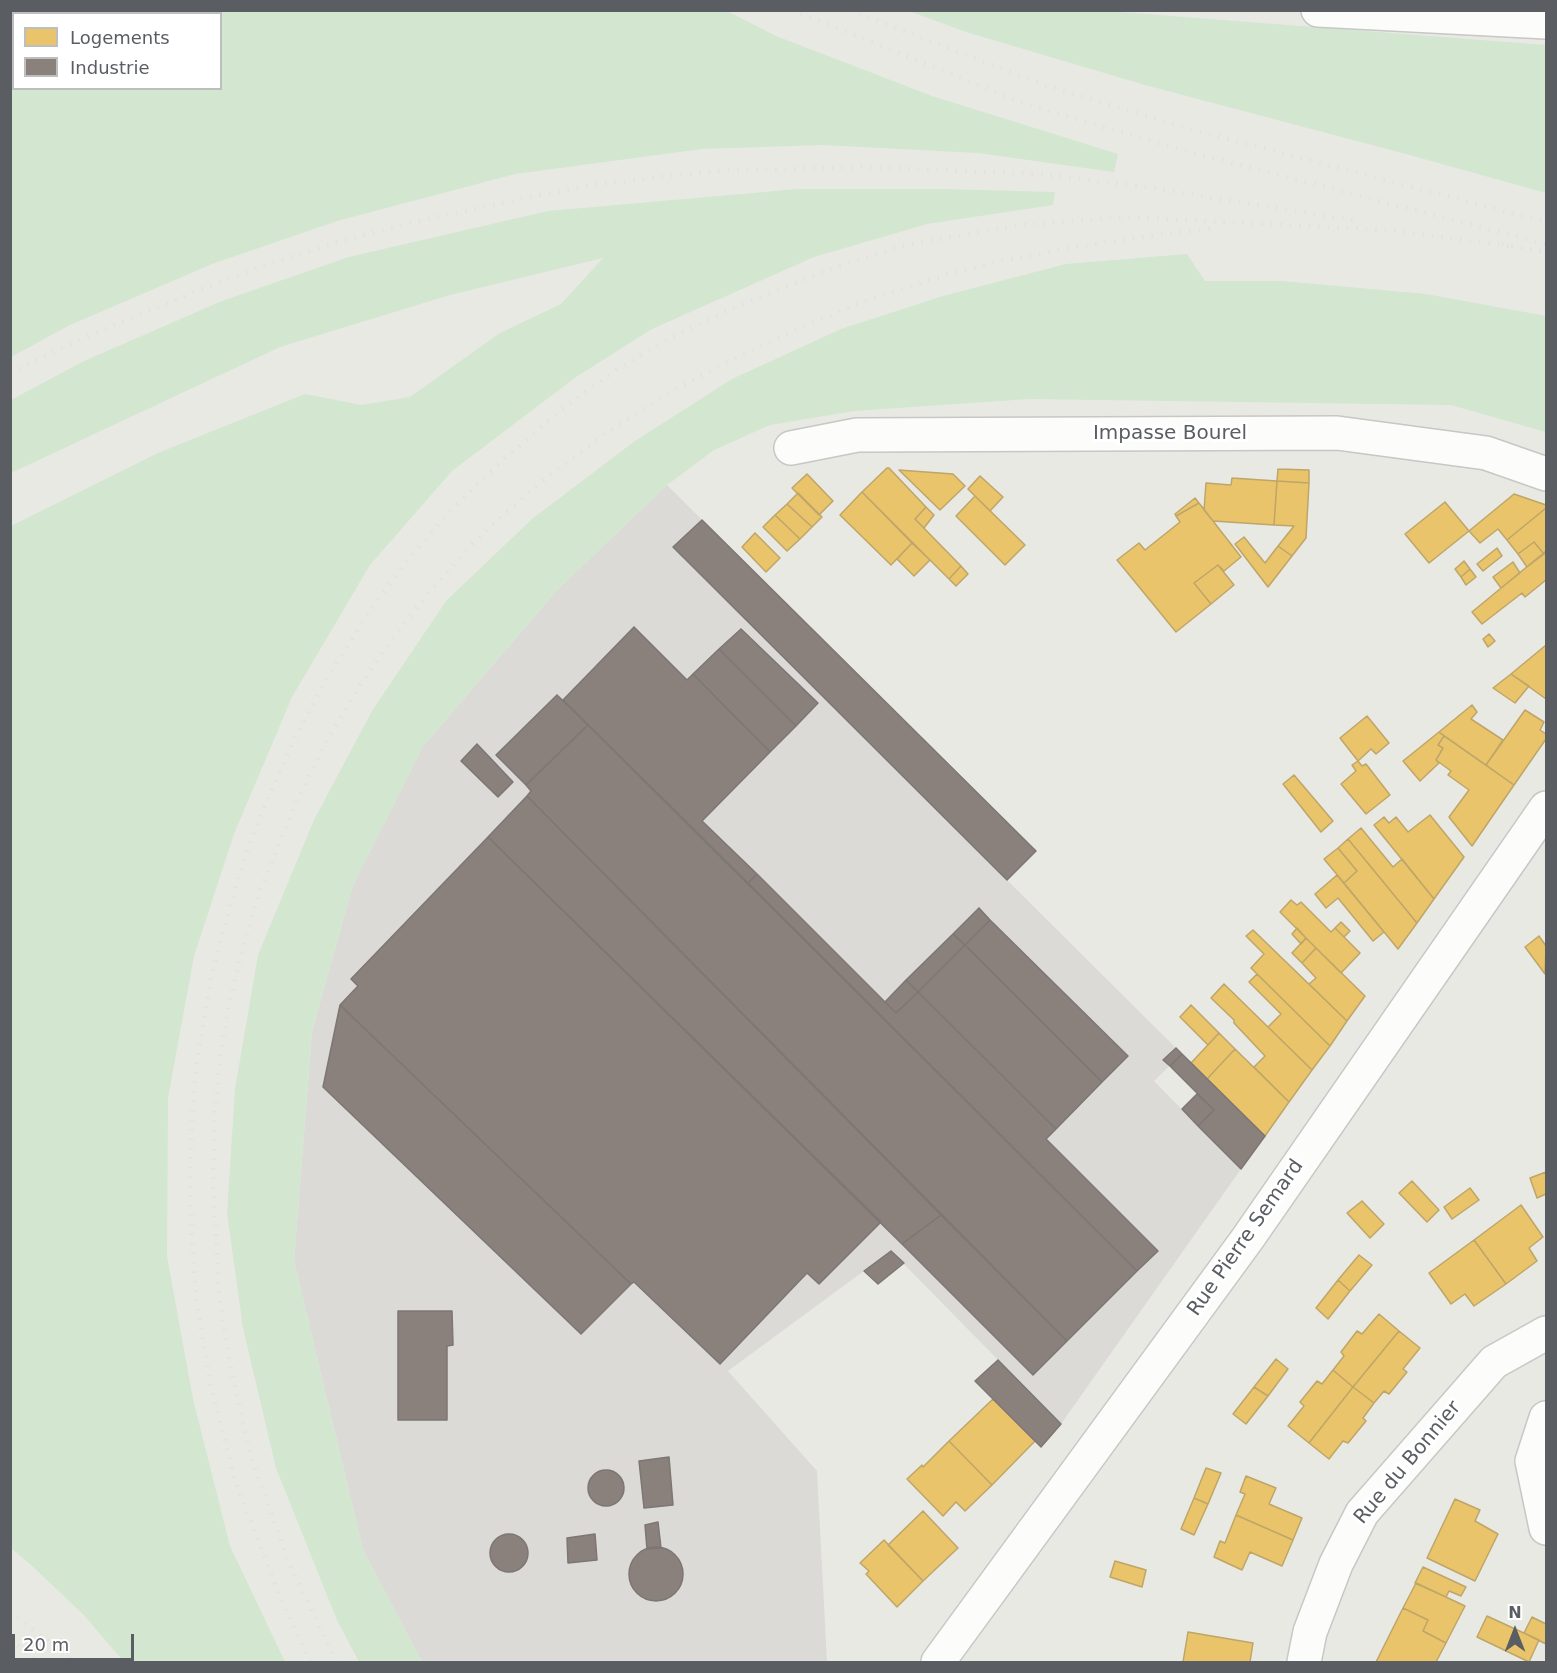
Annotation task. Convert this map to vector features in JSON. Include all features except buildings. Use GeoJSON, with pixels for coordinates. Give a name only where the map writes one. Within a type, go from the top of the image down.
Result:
{"type":"FeatureCollection","features":[{"type":"Feature","properties":{"kind":"street"},"geometry":{"type":"LineString","coordinates":[[1317,10],[1546,22]]}},
{"type":"Feature","properties":{"kind":"street","name":"Impasse Bourel"},"geometry":{"type":"LineString","coordinates":[[791,448],[857,435],[1337,433],[1486,453],[1546,474]]}},
{"type":"Feature","properties":{"kind":"street","name":"Rue Pierre Semard"},"geometry":{"type":"LineString","coordinates":[[938,1662],[1248,1238],[1546,808]]}},
{"type":"Feature","properties":{"kind":"street","name":"Rue du Bonnier"},"geometry":{"type":"LineString","coordinates":[[1304,1662],[1310,1632],[1336,1564],[1362,1513],[1494,1362],[1546,1333]]}},
{"type":"Feature","properties":{"kind":"street"},"geometry":{"type":"LineString","coordinates":[[1546,1418],[1533,1461],[1546,1528]]}},
{"type":"Feature","properties":{"kind":"shaded area"},"geometry":{"type":"Polygon","coordinates":[[[667,485],[1036,851],[1007,880],[1182,1054],[1154,1081],[1241,1169],[1061,1424],[891,1251],[728,1371],[817,1471],[827,1662],[422,1662],[363,1550],[294,1261],[312,1031],[353,885],[423,746],[559,588],[667,485]]]}},
{"type":"Feature","properties":{"kind":"green space"},"geometry":{"type":"Polygon","coordinates":[[[10,11],[727,11],[776,36],[932,96],[1118,154],[1114,172],[978,153],[823,145],[702,149],[515,174],[337,221],[212,264],[70,325],[11,357],[10,11]]]}},
{"type":"Feature","properties":{"kind":"green space"},"geometry":{"type":"Polygon","coordinates":[[[909,11],[1107,11],[1546,45],[1546,193],[1145,85],[966,32],[909,11]]]}},
{"type":"Feature","properties":{"kind":"green space"},"geometry":{"type":"Polygon","coordinates":[[[798,189],[1055,192],[1053,205],[927,224],[814,257],[652,329],[576,377],[452,471],[370,565],[292,697],[234,834],[194,956],[168,1098],[167,1256],[193,1399],[230,1546],[285,1662],[124,1662],[83,1614],[11,1548],[11,526],[158,453],[305,394],[362,405],[410,397],[500,333],[561,304],[603,258],[450,295],[280,347],[11,473],[11,400],[84,361],[222,301],[349,257],[548,211],[798,189]]]}},
{"type":"Feature","properties":{"kind":"green space"},"geometry":{"type":"Polygon","coordinates":[[[1187,254],[1205,281],[1282,281],[1426,294],[1546,316],[1546,432],[1451,405],[1029,399],[854,411],[770,425],[714,450],[667,485],[559,588],[423,746],[353,885],[312,1031],[294,1261],[363,1550],[422,1662],[359,1662],[337,1620],[276,1468],[243,1328],[227,1213],[235,1089],[258,955],[314,820],[372,711],[446,601],[532,519],[635,441],[732,379],[841,329],[943,296],[1066,264],[1187,254]]]}},
{"type":"Feature","properties":{"kind":"railway"},"geometry":{"type":"LineString","coordinates":[[792,10],[1028,105],[1182,150],[1546,244]]}},
{"type":"Feature","properties":{"kind":"railway"},"geometry":{"type":"LineString","coordinates":[[850,10],[1044,85],[1194,130],[1546,222]]}},
{"type":"Feature","properties":{"kind":"railway"},"geometry":{"type":"LineString","coordinates":[[10,373],[72,343],[199,290],[269,264],[405,224],[598,184],[716,171],[865,167],[1040,174],[1144,187],[1360,221]]}},
{"type":"Feature","properties":{"kind":"railway"},"geometry":{"type":"LineString","coordinates":[[310,1662],[282,1602],[235,1480],[210,1383],[196,1297],[192,1238],[190,1183],[196,1069],[211,978],[229,908],[263,810],[293,742],[328,676],[366,616],[410,557],[450,511],[504,459],[562,409],[616,370],[669,339],[724,312],[825,271],[905,245],[1020,225],[1124,217],[1387,230],[1510,246]]}},
{"type":"Feature","properties":{"kind":"railway"},"geometry":{"type":"LineString","coordinates":[[336,1662],[287,1558],[250,1454],[230,1364],[219,1293],[213,1182],[215,1111],[220,1057],[229,1004],[245,940],[261,888],[294,807],[326,742],[360,685],[395,635],[431,590],[472,544],[503,515],[546,478],[605,434],[664,396],[719,366],[860,303],[952,273],[1064,249],[1218,228]]}},
{"type":"Feature","properties":{"kind":"railway"},"geometry":{"type":"LineString","coordinates":[[1502,244],[1546,252]]}},
{"type":"Feature","properties":{"kind":"railway"},"geometry":{"type":"LineString","coordinates":[[10,1611],[75,1662]]}},
{"type":"Feature","properties":{"kind":"railway"},"geometry":{"type":"LineString","coordinates":[[10,1640],[38,1662]]}}]}
